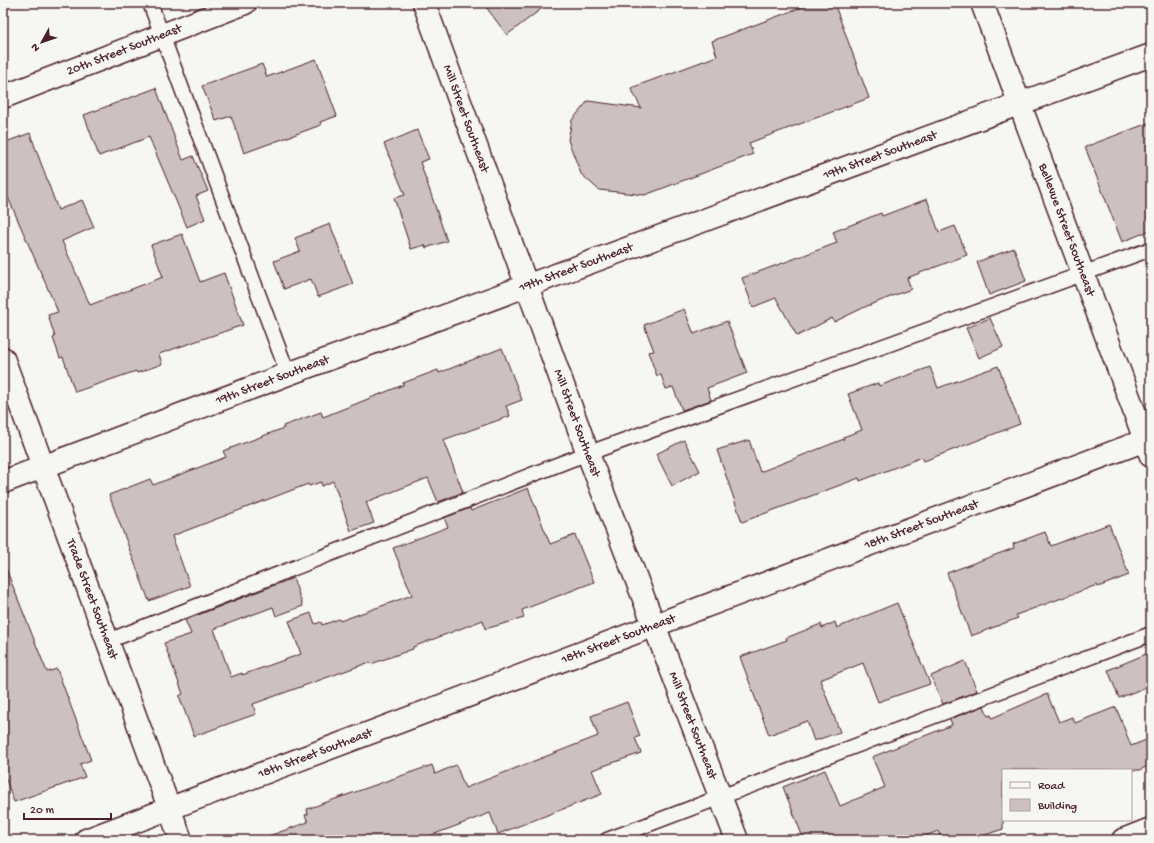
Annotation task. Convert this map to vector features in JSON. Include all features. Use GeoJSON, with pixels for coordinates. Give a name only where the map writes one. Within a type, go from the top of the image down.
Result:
{"type":"FeatureCollection","features":[{"type":"Feature","properties":{"kind":"street","name":"20th Street Southeast"},"geometry":{"type":"LineString","coordinates":[[3,97],[245,3]]}},
{"type":"Feature","properties":{"kind":"street","name":"Mill Street Southeast"},"geometry":{"type":"LineString","coordinates":[[424,3],[588,454],[737,840]]}},
{"type":"Feature","properties":{"kind":"street","name":"Bellevue Street Southeast"},"geometry":{"type":"LineString","coordinates":[[982,3],[1149,444]]}},
{"type":"Feature","properties":{"kind":"street","name":"19th Street Southeast"},"geometry":{"type":"LineString","coordinates":[[3,482],[288,374],[1151,54]]}},
{"type":"Feature","properties":{"kind":"street","name":"Trade Street Southeast"},"geometry":{"type":"LineString","coordinates":[[3,358],[181,840]]}},
{"type":"Feature","properties":{"kind":"street","name":"18th Street Southeast"},"geometry":{"type":"LineString","coordinates":[[86,840],[170,810],[655,626],[1149,444]]}},
{"type":"Feature","properties":{"kind":"street"},"geometry":{"type":"LineString","coordinates":[[1123,840],[1151,829]]}},
{"type":"Feature","properties":{"kind":"lane"},"geometry":{"type":"LineString","coordinates":[[150,3],[288,374]]}},
{"type":"Feature","properties":{"kind":"lane"},"geometry":{"type":"LineString","coordinates":[[108,641],[588,454],[1151,249]]}},
{"type":"Feature","properties":{"kind":"lane"},"geometry":{"type":"LineString","coordinates":[[607,840],[1151,634]]}},
{"type":"Feature","properties":{"kind":"building"},"geometry":{"type":"Polygon","coordinates":[[[483,3],[549,3],[507,35],[483,3]]]}},
{"type":"Feature","properties":{"kind":"building"},"geometry":{"type":"Polygon","coordinates":[[[813,3],[834,3],[869,98],[749,143],[753,154],[645,195],[599,190],[581,174],[568,140],[572,120],[588,101],[641,108],[631,88],[717,56],[712,41],[813,3]]]}},
{"type":"Feature","properties":{"kind":"building"},"geometry":{"type":"Polygon","coordinates":[[[316,59],[337,116],[320,122],[321,125],[244,153],[231,116],[216,121],[202,86],[262,64],[267,77],[316,59]]]}},
{"type":"Feature","properties":{"kind":"building"},"geometry":{"type":"Polygon","coordinates":[[[156,88],[183,160],[193,156],[208,191],[196,196],[205,219],[187,227],[149,137],[99,156],[84,115],[156,88]]]}},
{"type":"Feature","properties":{"kind":"building"},"geometry":{"type":"Polygon","coordinates":[[[1151,122],[1151,230],[1122,242],[1085,147],[1151,122]]]}},
{"type":"Feature","properties":{"kind":"building"},"geometry":{"type":"Polygon","coordinates":[[[417,130],[429,159],[420,162],[447,241],[426,248],[425,245],[411,249],[394,198],[405,195],[384,144],[417,130]]]}},
{"type":"Feature","properties":{"kind":"building"},"geometry":{"type":"Polygon","coordinates":[[[30,133],[58,210],[82,200],[94,227],[62,241],[90,305],[163,277],[151,245],[182,234],[200,282],[224,273],[243,325],[159,354],[162,364],[137,373],[136,371],[75,392],[63,357],[60,358],[53,338],[55,337],[48,315],[58,312],[3,186],[3,143],[30,133]]]}},
{"type":"Feature","properties":{"kind":"building"},"geometry":{"type":"Polygon","coordinates":[[[927,199],[939,232],[955,226],[967,255],[907,278],[911,289],[867,306],[834,322],[832,318],[797,336],[776,298],[753,307],[742,278],[837,243],[833,232],[881,213],[882,216],[927,199]]]}},
{"type":"Feature","properties":{"kind":"building"},"geometry":{"type":"Polygon","coordinates":[[[330,224],[353,284],[318,297],[311,279],[284,289],[274,261],[300,251],[295,238],[330,224]]]}},
{"type":"Feature","properties":{"kind":"building"},"geometry":{"type":"Polygon","coordinates":[[[1014,248],[1026,281],[989,295],[977,262],[1014,248]]]}},
{"type":"Feature","properties":{"kind":"building"},"geometry":{"type":"Polygon","coordinates":[[[684,309],[694,334],[727,321],[747,373],[707,388],[711,400],[682,410],[673,387],[666,389],[661,375],[657,376],[648,352],[654,351],[644,325],[684,309]]]}},
{"type":"Feature","properties":{"kind":"building"},"geometry":{"type":"Polygon","coordinates":[[[990,318],[1003,347],[979,358],[966,328],[990,318]]]}},
{"type":"Feature","properties":{"kind":"building"},"geometry":{"type":"Polygon","coordinates":[[[502,348],[522,400],[506,406],[510,416],[443,440],[463,492],[438,502],[428,478],[366,502],[374,523],[351,531],[333,481],[322,486],[321,482],[309,486],[308,484],[172,536],[190,586],[149,601],[109,495],[150,479],[153,485],[226,457],[223,451],[284,428],[283,426],[321,412],[323,417],[403,385],[403,383],[438,370],[439,373],[502,348]]]}},
{"type":"Feature","properties":{"kind":"building"},"geometry":{"type":"Polygon","coordinates":[[[998,366],[1020,424],[924,461],[922,457],[860,481],[859,478],[742,522],[717,450],[749,440],[760,472],[844,439],[843,437],[862,430],[848,394],[878,383],[879,386],[930,367],[938,388],[998,366]]]}},
{"type":"Feature","properties":{"kind":"building"},"geometry":{"type":"Polygon","coordinates":[[[684,440],[700,471],[672,486],[656,454],[684,440]]]}},
{"type":"Feature","properties":{"kind":"building"},"geometry":{"type":"Polygon","coordinates":[[[528,488],[550,544],[575,535],[594,582],[522,610],[524,618],[485,629],[483,620],[413,647],[413,649],[371,664],[370,662],[253,704],[256,714],[194,736],[179,696],[183,694],[164,643],[191,634],[185,620],[293,578],[303,606],[276,616],[273,607],[214,629],[231,677],[242,673],[242,675],[301,654],[289,621],[311,613],[315,624],[321,622],[322,625],[339,619],[340,621],[412,595],[393,548],[448,527],[444,518],[470,508],[471,511],[528,488]]]}},
{"type":"Feature","properties":{"kind":"building"},"geometry":{"type":"Polygon","coordinates":[[[1109,524],[1129,575],[1098,587],[1097,585],[1016,615],[1018,618],[971,636],[947,573],[1014,548],[1013,544],[1045,532],[1051,546],[1109,524]]]}},
{"type":"Feature","properties":{"kind":"building"},"geometry":{"type":"Polygon","coordinates":[[[4,564],[47,672],[57,669],[91,760],[80,764],[85,777],[14,802],[3,771],[4,564]]]}},
{"type":"Feature","properties":{"kind":"building"},"geometry":{"type":"Polygon","coordinates":[[[897,603],[930,684],[878,702],[863,663],[820,680],[840,732],[814,741],[807,721],[769,735],[740,657],[787,640],[786,638],[821,624],[822,628],[835,622],[837,628],[897,603]]]}},
{"type":"Feature","properties":{"kind":"building"},"geometry":{"type":"Polygon","coordinates":[[[1151,652],[1151,685],[1119,698],[1108,670],[1151,652]]]}},
{"type":"Feature","properties":{"kind":"building"},"geometry":{"type":"Polygon","coordinates":[[[965,661],[977,691],[943,704],[931,676],[965,661]]]}},
{"type":"Feature","properties":{"kind":"building"},"geometry":{"type":"Polygon","coordinates":[[[1047,694],[1059,722],[1072,717],[1075,723],[1116,707],[1131,746],[1151,738],[1151,764],[1140,770],[1002,769],[1003,829],[970,840],[942,840],[938,831],[915,840],[804,840],[783,787],[825,770],[840,806],[885,787],[872,757],[952,725],[950,719],[984,706],[988,716],[991,715],[992,718],[1047,694]]]}},
{"type":"Feature","properties":{"kind":"building"},"geometry":{"type":"Polygon","coordinates":[[[627,702],[640,736],[635,738],[641,753],[592,770],[602,794],[498,834],[490,813],[419,840],[266,840],[266,837],[308,822],[305,815],[308,814],[307,809],[432,765],[435,774],[456,765],[465,788],[598,736],[591,716],[627,702]]]}}]}
